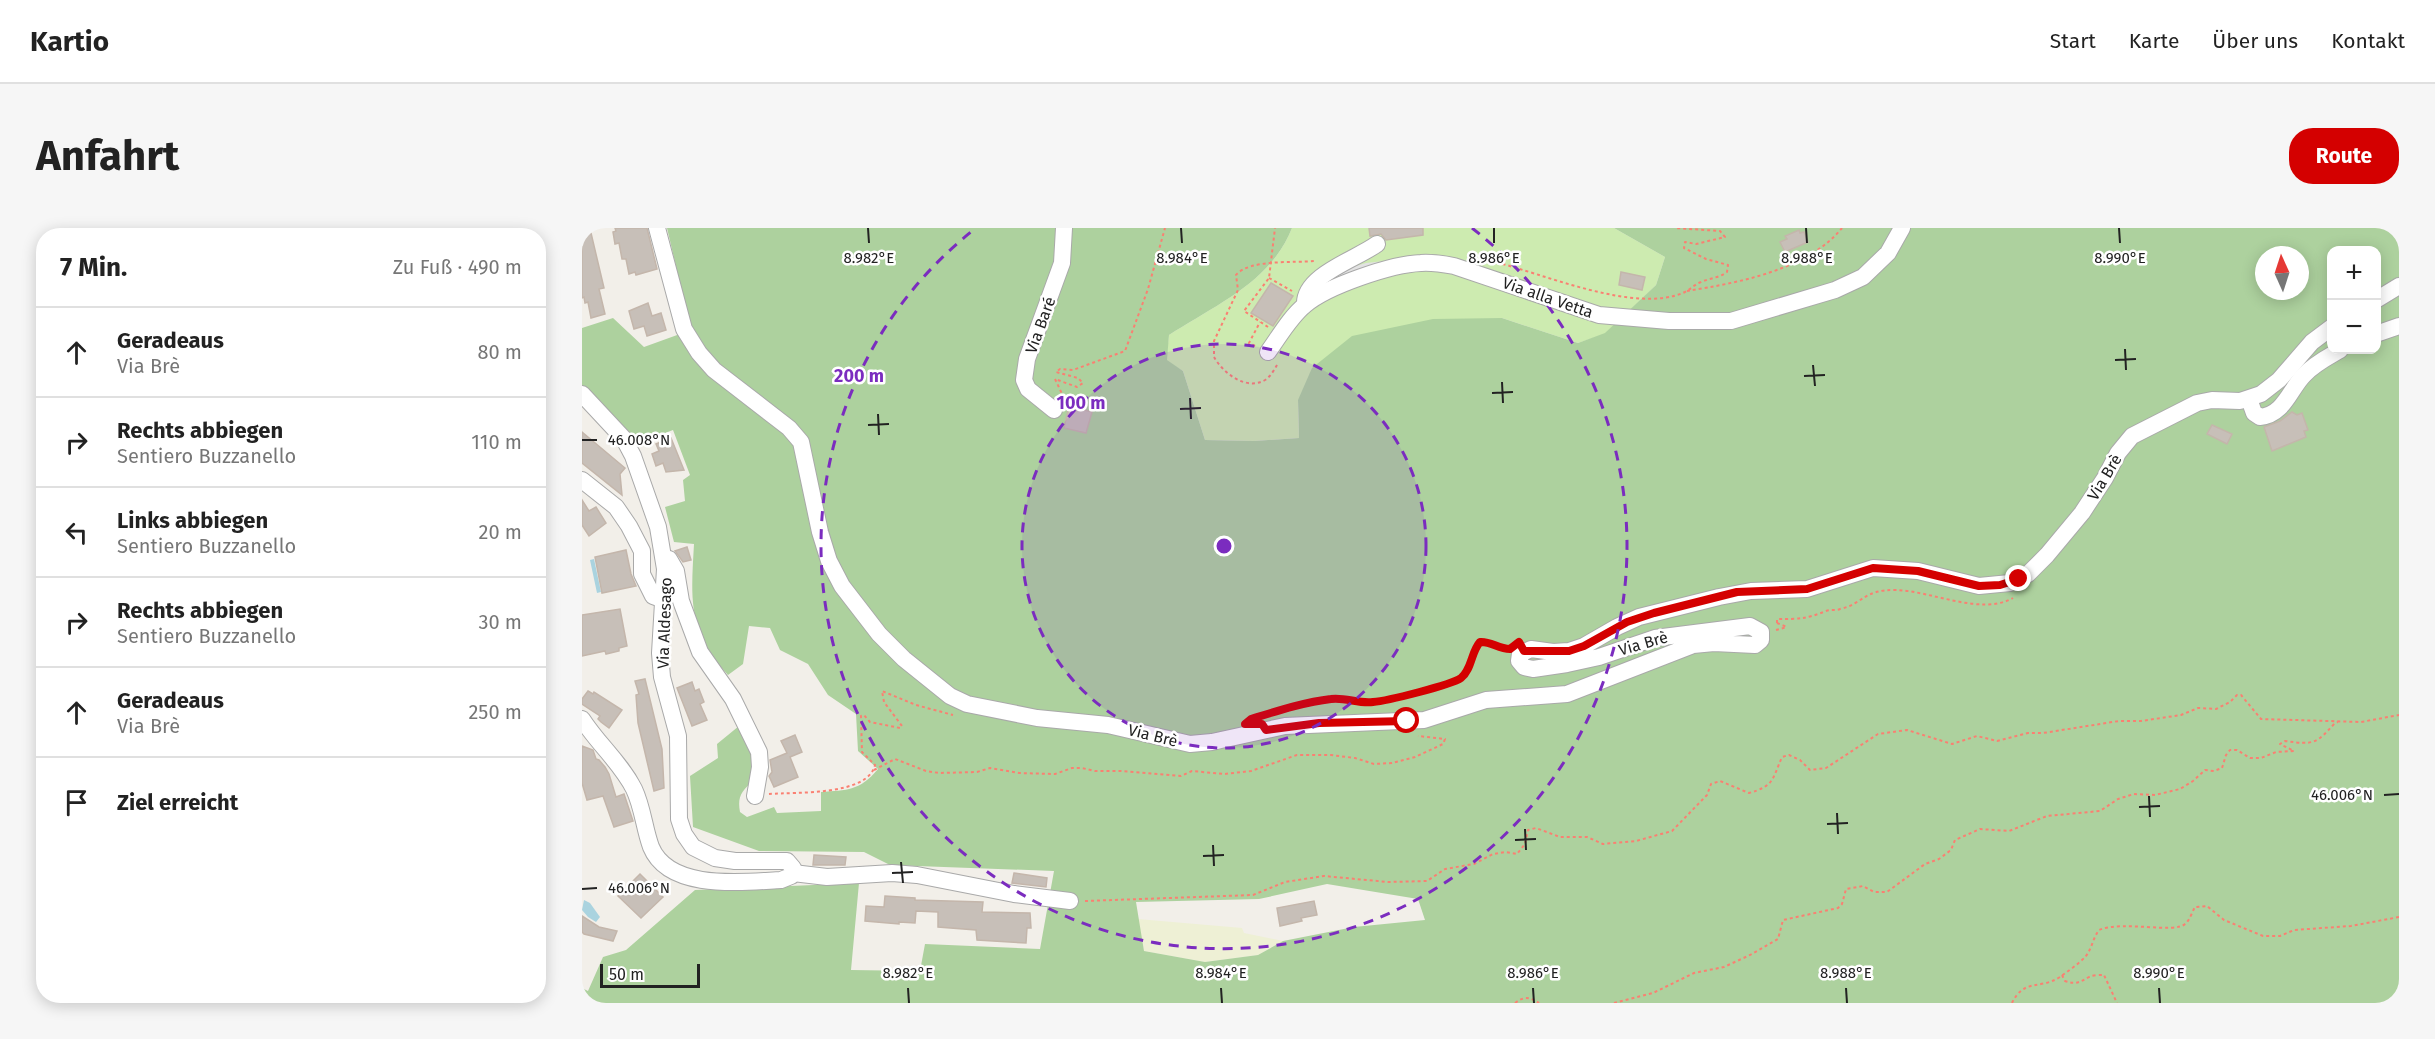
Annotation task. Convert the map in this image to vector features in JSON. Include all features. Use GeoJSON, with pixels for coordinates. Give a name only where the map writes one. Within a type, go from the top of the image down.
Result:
{"type":"FeatureCollection","features":[{"type":"Feature","properties":{"kind":"street","name":"Via Brè"},"geometry":{"type":"LineString","coordinates":[[657,228],[684,329],[699,353],[714,370],[789,428],[801,442],[820,532],[829,561],[842,586],[860,610],[903,659],[950,696],[978,707],[1048,720],[1108,725],[1191,744],[1212,742],[1285,726],[1435,718],[1474,704],[1508,698],[1539,698],[1567,694],[1693,645],[1751,646],[1759,643],[1762,636],[1758,629],[1750,626],[1671,635],[1642,641],[1599,657],[1533,669],[1521,665],[1520,654],[1524,651],[1569,651],[1584,646],[1627,622],[1737,592],[1807,589],[1873,568],[1918,571],[1979,586],[2010,583],[2028,574],[2047,555],[2082,513],[2124,444],[2139,431],[2197,403],[2249,399],[2261,394],[2273,386],[2303,350],[2327,330]]}},
{"type":"Feature","properties":{"kind":"street","name":"Via Baré"},"geometry":{"type":"LineString","coordinates":[[1055,405],[1028,389],[1024,380],[1027,359],[1062,263],[1064,228]]}},
{"type":"Feature","properties":{"kind":"street","name":"Via alla Vetta"},"geometry":{"type":"LineString","coordinates":[[1268,352],[1301,299],[1357,279],[1411,264],[1429,262],[1454,266],[1599,315],[1669,321],[1731,321],[1835,290],[1863,277],[1888,253],[1902,228]]}},
{"type":"Feature","properties":{"kind":"street"},"geometry":{"type":"LineString","coordinates":[[1301,299],[1321,277],[1333,268],[1363,255],[1377,244]]}},
{"type":"Feature","properties":{"kind":"street"},"geometry":{"type":"LineString","coordinates":[[2381,297],[2399,286]]}},
{"type":"Feature","properties":{"kind":"street"},"geometry":{"type":"LineString","coordinates":[[2381,332],[2399,326]]}},
{"type":"Feature","properties":{"kind":"street"},"geometry":{"type":"LineString","coordinates":[[2249,399],[2254,413],[2260,417],[2270,414],[2287,399],[2305,374],[2334,354]]}},
{"type":"Feature","properties":{"kind":"street","name":"Via Aldesago"},"geometry":{"type":"LineString","coordinates":[[582,394],[614,426],[633,456],[658,527],[664,554],[664,600],[660,653],[662,677],[678,736],[680,819],[684,834],[693,847],[706,855],[735,861],[787,861],[792,865],[792,873]]}},
{"type":"Feature","properties":{"kind":"street"},"geometry":{"type":"LineString","coordinates":[[582,480],[616,507],[642,551],[642,574],[653,596],[664,600]]}},
{"type":"Feature","properties":{"kind":"street"},"geometry":{"type":"LineString","coordinates":[[664,554],[675,571],[681,601],[700,652],[733,699],[759,752],[760,767],[755,796]]}},
{"type":"Feature","properties":{"kind":"street"},"geometry":{"type":"LineString","coordinates":[[582,719],[628,776],[643,812],[651,847],[662,865],[670,871],[691,878],[760,881],[784,880],[792,873],[827,877],[892,873],[917,874],[1014,894],[1070,901]]}},
{"type":"Feature","properties":{"kind":"path"},"geometry":{"type":"LineString","coordinates":[[1055,405],[1067,403],[1055,379],[1077,387],[1083,383],[1078,378],[1056,372],[1060,369],[1072,370],[1125,351],[1148,289],[1165,228]]}},
{"type":"Feature","properties":{"kind":"path"},"geometry":{"type":"LineString","coordinates":[[1246,314],[1244,311],[1252,298],[1269,278],[1275,228]]}},
{"type":"Feature","properties":{"kind":"path"},"geometry":{"type":"LineString","coordinates":[[1675,228],[1720,231],[1725,237],[1695,244],[1685,243],[1684,248],[1706,259],[1728,265],[1727,272],[1720,277],[1702,281],[1686,292]]}},
{"type":"Feature","properties":{"kind":"path"},"geometry":{"type":"LineString","coordinates":[[1489,261],[1618,297],[1655,298],[1732,284],[1783,267],[1822,248],[1842,228]]}},
{"type":"Feature","properties":{"kind":"path"},"geometry":{"type":"LineString","coordinates":[[1272,264],[1318,261]]}},
{"type":"Feature","properties":{"kind":"path"},"geometry":{"type":"LineString","coordinates":[[1269,278],[1301,299]]}},
{"type":"Feature","properties":{"kind":"path"},"geometry":{"type":"LineString","coordinates":[[1251,339],[1260,322]]}},
{"type":"Feature","properties":{"kind":"path"},"geometry":{"type":"LineString","coordinates":[[1777,623],[1787,627]]}},
{"type":"Feature","properties":{"kind":"path"},"geometry":{"type":"LineString","coordinates":[[1267,714],[1333,699],[1372,702],[1411,695],[1461,678],[1472,662],[1476,646],[1480,642],[1510,649],[1519,642],[1524,651]]}},
{"type":"Feature","properties":{"kind":"path"},"geometry":{"type":"LineString","coordinates":[[874,770],[874,763],[861,752],[861,716],[864,715],[870,722],[900,728],[902,726],[884,702],[882,691],[916,705],[954,715]]}},
{"type":"Feature","properties":{"kind":"path"},"geometry":{"type":"LineString","coordinates":[[1070,901],[1253,895],[1285,882],[1324,876],[1388,882],[1427,881],[1445,869],[1474,864],[1493,854],[1506,852],[1518,854],[1526,844],[1528,830],[1536,828],[1560,837],[1587,837],[1603,844],[1636,840],[1672,831],[1707,795],[1711,784],[1720,781],[1749,793],[1766,788],[1773,781],[1782,758],[1790,755],[1800,760],[1810,770],[1826,768],[1878,734],[1907,730],[1952,744],[1977,736],[1997,741],[2028,733],[2043,734],[2119,721],[2141,721],[2181,715],[2198,708],[2216,709],[2230,702],[2237,695],[2241,695],[2247,701],[2261,719],[2361,722],[2399,715]]}},
{"type":"Feature","properties":{"kind":"path"},"geometry":{"type":"LineString","coordinates":[[755,796],[847,788],[864,782],[874,770],[894,759],[926,771],[939,773],[977,772],[990,768],[1019,773],[1055,774],[1072,768],[1082,768],[1095,771],[1181,776],[1192,771],[1239,773],[1297,755],[1331,755],[1354,758],[1374,765],[1392,763],[1415,757],[1443,744],[1445,740],[1424,738],[1407,732],[1407,721]]}},
{"type":"Feature","properties":{"kind":"path"},"geometry":{"type":"LineString","coordinates":[[1614,1003],[1653,993],[1694,973],[1724,967],[1750,956],[1778,939],[1783,920],[1838,908],[1842,904],[1846,889],[1863,886],[1874,891],[1887,892],[1925,864],[1939,859],[1951,850],[1955,840],[1980,829],[2009,831],[2047,816],[2100,811],[2118,799],[2134,794],[2155,795],[2180,789],[2205,770],[2214,771],[2222,768],[2230,750],[2237,750],[2250,758],[2260,758],[2276,752],[2294,751],[2280,744],[2285,741],[2304,743],[2322,739],[2335,723],[2347,721]]}},
{"type":"Feature","properties":{"kind":"path"},"geometry":{"type":"LineString","coordinates":[[2013,1003],[2017,992],[2026,986],[2048,983],[2087,956],[2095,935],[2105,928],[2134,925],[2178,928],[2187,922],[2195,907],[2203,905],[2224,920],[2263,936],[2280,936],[2294,930],[2351,926],[2399,917]]}},
{"type":"Feature","properties":{"kind":"path"},"geometry":{"type":"LineString","coordinates":[[2062,975],[2065,981],[2079,983],[2084,982],[2089,976],[2104,975],[2118,1003]]}},
{"type":"Feature","properties":{"kind":"path"},"geometry":{"type":"LineString","coordinates":[[1515,1003],[1522,998],[1532,998],[1539,1003]]}},
{"type":"Feature","properties":{"kind":"green space"},"geometry":{"type":"Polygon","coordinates":[[[667,228],[1292,228],[1283,247],[1256,278],[1223,302],[1169,335],[1167,360],[1183,371],[1205,440],[1254,441],[1299,438],[1298,400],[1312,368],[1352,336],[1433,319],[1502,318],[1578,343],[1605,333],[1656,285],[1665,257],[1614,228],[2399,228],[2399,1003],[582,1003],[582,988],[588,991],[603,957],[626,950],[695,890],[859,883],[851,970],[920,971],[925,944],[1040,949],[1054,871],[890,865],[864,852],[759,851],[693,827],[690,776],[718,758],[717,744],[739,726],[752,745],[754,780],[744,791],[739,802],[740,812],[747,817],[774,807],[777,813],[821,811],[821,792],[852,788],[865,782],[878,769],[858,751],[856,714],[828,695],[808,664],[780,650],[770,628],[749,626],[743,664],[728,675],[705,644],[694,614],[692,581],[694,544],[674,542],[665,507],[685,501],[683,480],[690,475],[673,430],[636,444],[582,385],[582,328],[613,318],[644,347],[691,330],[667,228]],[[1327,884],[1259,899],[1136,902],[1144,951],[1205,962],[1258,955],[1283,941],[1354,927],[1425,920],[1418,899],[1327,884]]]}},
{"type":"Feature","properties":{"kind":"green space"},"geometry":{"type":"Polygon","coordinates":[[[1292,228],[1614,228],[1665,257],[1656,285],[1605,334],[1578,343],[1502,318],[1298,400],[1299,438],[1254,441],[1205,440],[1183,371],[1166,361],[1169,335],[1223,302],[1256,278],[1283,247],[1292,228]]]}},
{"type":"Feature","properties":{"kind":"green space"},"geometry":{"type":"Polygon","coordinates":[[[1138,919],[1242,928],[1244,933],[1283,941],[1258,955],[1205,962],[1144,951],[1138,919]]]}},
{"type":"Feature","properties":{"kind":"shaded area"},"geometry":{"type":"Polygon","coordinates":[[[1403,259],[1316,287],[1338,271],[1366,263],[1403,259]]]}},
{"type":"Feature","properties":{"kind":"water"},"geometry":{"type":"Polygon","coordinates":[[[594,559],[601,592],[597,593],[590,560],[594,559]]]}},
{"type":"Feature","properties":{"kind":"water"},"geometry":{"type":"Polygon","coordinates":[[[584,900],[590,903],[600,917],[596,922],[582,910],[584,900]]]}},
{"type":"Feature","properties":{"kind":"building"},"geometry":{"type":"Polygon","coordinates":[[[615,228],[647,228],[657,269],[636,275],[635,272],[629,274],[626,259],[622,259],[619,243],[615,244],[613,232],[616,231],[615,228]]]}},
{"type":"Feature","properties":{"kind":"building"},"geometry":{"type":"Polygon","coordinates":[[[1369,228],[1423,228],[1423,235],[1386,240],[1381,234],[1370,236],[1369,228]]]}},
{"type":"Feature","properties":{"kind":"building"},"geometry":{"type":"Polygon","coordinates":[[[1799,230],[1800,233],[1804,232],[1808,242],[1785,252],[1780,242],[1787,239],[1785,236],[1799,230]]]}},
{"type":"Feature","properties":{"kind":"building"},"geometry":{"type":"Polygon","coordinates":[[[591,233],[604,288],[599,289],[605,314],[591,318],[588,302],[585,303],[584,297],[582,298],[582,235],[591,233]]]}},
{"type":"Feature","properties":{"kind":"building"},"geometry":{"type":"Polygon","coordinates":[[[1621,272],[1645,277],[1642,290],[1619,285],[1621,272]]]}},
{"type":"Feature","properties":{"kind":"building"},"geometry":{"type":"Polygon","coordinates":[[[1271,283],[1293,296],[1273,326],[1251,313],[1271,283]]]}},
{"type":"Feature","properties":{"kind":"building"},"geometry":{"type":"Polygon","coordinates":[[[648,303],[652,316],[661,313],[666,330],[647,336],[644,326],[634,329],[629,311],[648,303]]]}},
{"type":"Feature","properties":{"kind":"building"},"geometry":{"type":"Polygon","coordinates":[[[1069,406],[1092,412],[1086,433],[1064,428],[1069,406]]]}},
{"type":"Feature","properties":{"kind":"building"},"geometry":{"type":"Polygon","coordinates":[[[2292,412],[2297,415],[2302,413],[2308,430],[2304,431],[2306,437],[2272,451],[2264,427],[2280,421],[2292,412]]]}},
{"type":"Feature","properties":{"kind":"building"},"geometry":{"type":"Polygon","coordinates":[[[2212,425],[2232,434],[2227,444],[2207,434],[2212,425]]]}},
{"type":"Feature","properties":{"kind":"building"},"geometry":{"type":"Polygon","coordinates":[[[582,432],[625,468],[620,474],[622,495],[582,463],[582,432]]]}},
{"type":"Feature","properties":{"kind":"building"},"geometry":{"type":"Polygon","coordinates":[[[671,438],[684,470],[666,472],[663,463],[656,466],[652,454],[659,451],[656,444],[671,438]]]}},
{"type":"Feature","properties":{"kind":"building"},"geometry":{"type":"Polygon","coordinates":[[[582,500],[589,511],[596,507],[606,523],[589,536],[582,525],[582,500]]]}},
{"type":"Feature","properties":{"kind":"building"},"geometry":{"type":"Polygon","coordinates":[[[687,547],[691,560],[683,562],[675,551],[687,547]]]}},
{"type":"Feature","properties":{"kind":"building"},"geometry":{"type":"Polygon","coordinates":[[[626,550],[636,586],[602,593],[595,557],[626,550]]]}},
{"type":"Feature","properties":{"kind":"building"},"geometry":{"type":"Polygon","coordinates":[[[620,609],[627,646],[619,648],[619,651],[606,654],[605,651],[582,656],[582,615],[620,609]]]}},
{"type":"Feature","properties":{"kind":"building"},"geometry":{"type":"Polygon","coordinates":[[[645,679],[662,749],[664,788],[654,791],[638,723],[636,695],[639,694],[635,681],[645,679]]]}},
{"type":"Feature","properties":{"kind":"building"},"geometry":{"type":"Polygon","coordinates":[[[692,682],[695,691],[699,689],[704,702],[700,704],[707,720],[692,726],[677,688],[692,682]]]}},
{"type":"Feature","properties":{"kind":"building"},"geometry":{"type":"Polygon","coordinates":[[[588,691],[593,694],[594,692],[622,710],[609,728],[598,719],[600,716],[582,704],[582,699],[588,691]]]}},
{"type":"Feature","properties":{"kind":"building"},"geometry":{"type":"Polygon","coordinates":[[[795,735],[802,752],[790,757],[798,777],[774,787],[769,776],[772,772],[770,760],[787,753],[781,741],[795,735]]]}},
{"type":"Feature","properties":{"kind":"building"},"geometry":{"type":"Polygon","coordinates":[[[582,746],[593,750],[596,759],[605,767],[616,797],[624,794],[633,821],[614,827],[603,796],[587,800],[582,783],[582,746]]]}},
{"type":"Feature","properties":{"kind":"building"},"geometry":{"type":"Polygon","coordinates":[[[814,855],[846,857],[845,865],[813,865],[814,855]]]}},
{"type":"Feature","properties":{"kind":"building"},"geometry":{"type":"Polygon","coordinates":[[[1014,873],[1047,878],[1046,887],[1012,883],[1014,873]]]}},
{"type":"Feature","properties":{"kind":"building"},"geometry":{"type":"Polygon","coordinates":[[[640,874],[663,897],[641,918],[618,896],[640,874]]]}},
{"type":"Feature","properties":{"kind":"building"},"geometry":{"type":"Polygon","coordinates":[[[885,896],[915,898],[915,900],[983,902],[982,912],[1030,913],[1031,928],[1027,928],[1026,943],[977,940],[976,930],[938,927],[938,912],[916,911],[915,923],[865,921],[866,906],[884,907],[885,896]]]}},
{"type":"Feature","properties":{"kind":"building"},"geometry":{"type":"Polygon","coordinates":[[[1314,901],[1317,915],[1280,926],[1277,908],[1314,901]]]}},
{"type":"Feature","properties":{"kind":"building"},"geometry":{"type":"Polygon","coordinates":[[[582,916],[599,927],[617,931],[613,941],[584,934],[582,916]]]}},
{"type":"Feature","properties":{"kind":"route"},"geometry":{"type":"LineString","coordinates":[[1407,721],[1319,723],[1266,730],[1262,724],[1245,724],[1251,719],[1300,705],[1333,699],[1372,702],[1411,695],[1461,678],[1472,662],[1476,646],[1480,642],[1486,641],[1506,649],[1510,649],[1519,642],[1524,651],[1531,649],[1553,652],[1569,651],[1584,646],[1639,617],[1737,592],[1807,589],[1873,568],[1918,571],[1979,586],[2000,585],[2019,579]]}}]}
